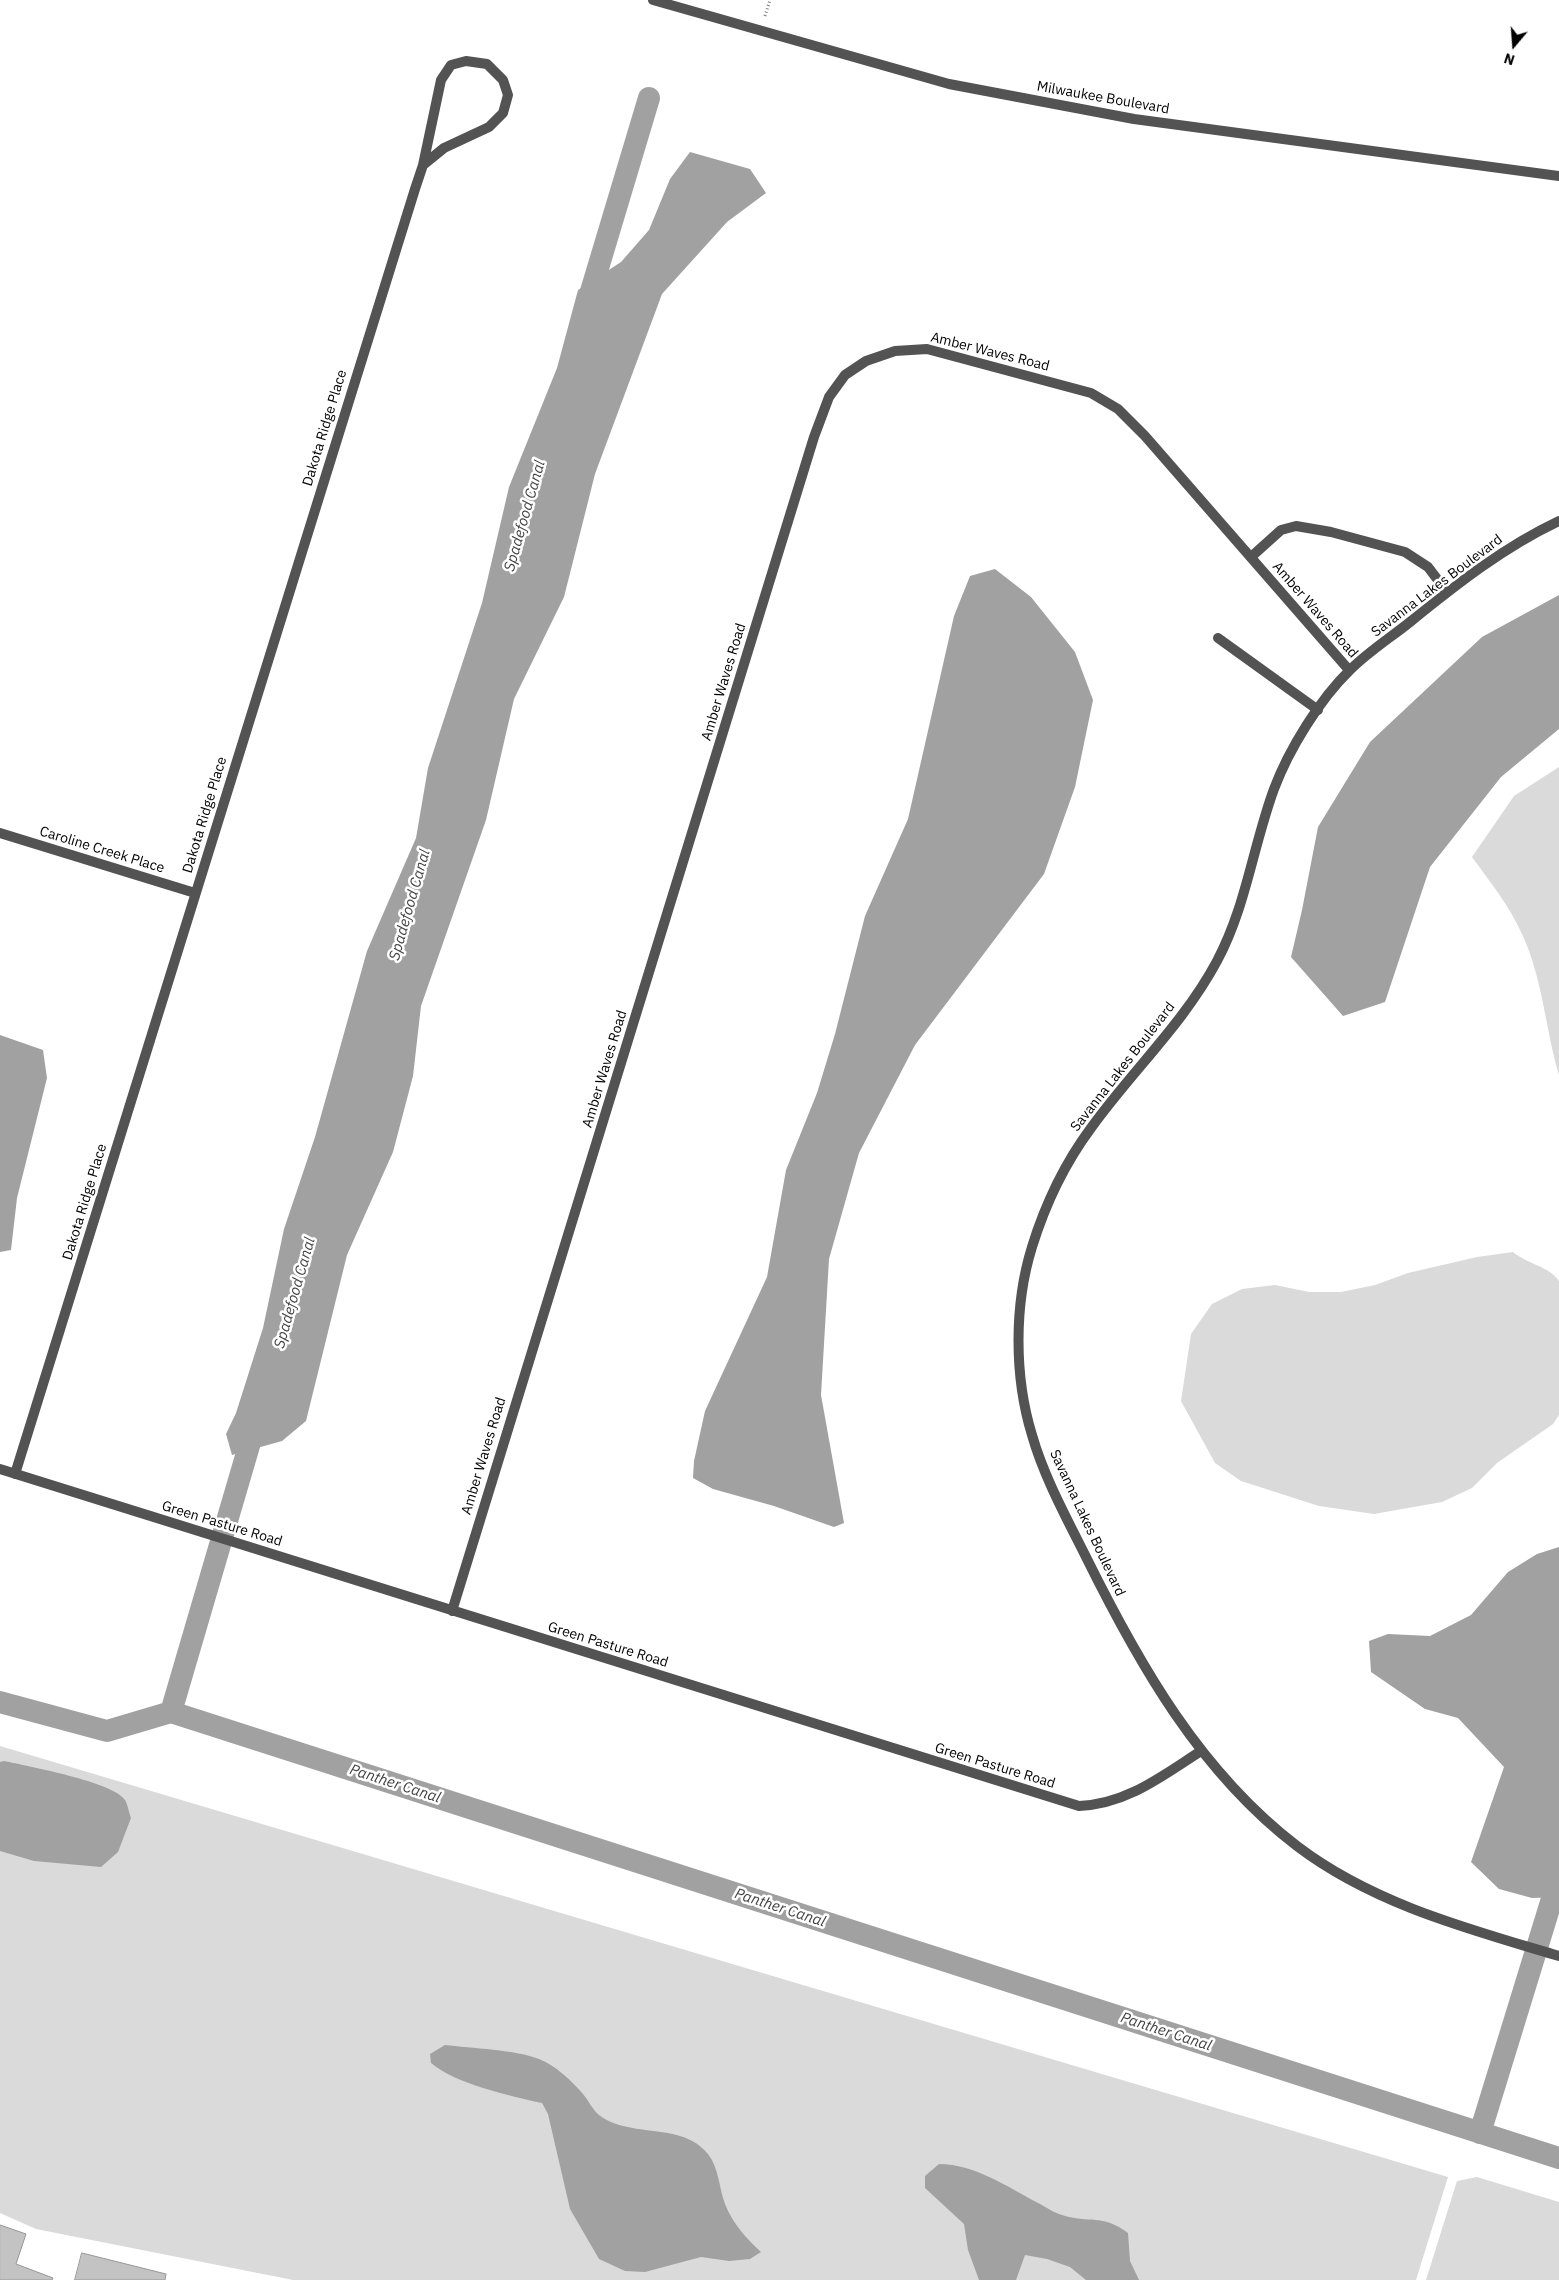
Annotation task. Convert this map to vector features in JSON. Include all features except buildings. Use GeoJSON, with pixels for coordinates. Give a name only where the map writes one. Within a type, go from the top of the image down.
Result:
{"type":"FeatureCollection","features":[{"type":"Feature","properties":{"kind":"street","name":"Milwaukee Boulevard"},"geometry":{"type":"LineString","coordinates":[[653,0],[949,84],[1134,119],[1559,176]]}},
{"type":"Feature","properties":{"kind":"street","name":"Dakota Ridge Place"},"geometry":{"type":"LineString","coordinates":[[15,1474],[403,224],[423,165],[441,80],[451,65],[466,61],[487,64],[503,80],[508,95],[503,113],[489,127],[444,148],[423,165]]}},
{"type":"Feature","properties":{"kind":"street","name":"Amber Waves Road"},"geometry":{"type":"LineString","coordinates":[[452,1611],[758,618],[829,397],[845,375],[866,361],[895,351],[927,349],[1091,393],[1118,410],[1145,436],[1349,670]]}},
{"type":"Feature","properties":{"kind":"street","name":"Savanna Lakes Boulevard"},"geometry":{"type":"LineString","coordinates":[[1559,520],[1522,538],[1447,592],[1349,670],[1318,710],[1297,742],[1275,785],[1235,920],[1217,960],[1194,998],[1171,1029],[1090,1128],[1065,1169],[1045,1210],[1031,1252],[1021,1302],[1020,1346],[1023,1392],[1031,1434],[1048,1479],[1111,1607],[1152,1677],[1200,1751],[1247,1803],[1298,1847],[1344,1877],[1382,1896],[1461,1926],[1559,1956]]}},
{"type":"Feature","properties":{"kind":"street"},"geometry":{"type":"LineString","coordinates":[[1251,557],[1281,530],[1296,526],[1406,552],[1428,567],[1447,592]]}},
{"type":"Feature","properties":{"kind":"street"},"geometry":{"type":"LineString","coordinates":[[1218,638],[1318,710]]}},
{"type":"Feature","properties":{"kind":"street","name":"Caroline Creek Place"},"geometry":{"type":"LineString","coordinates":[[0,833],[195,893]]}},
{"type":"Feature","properties":{"kind":"street","name":"Green Pasture Road"},"geometry":{"type":"LineString","coordinates":[[0,1469],[1079,1806],[1101,1805],[1122,1798],[1158,1779],[1200,1751]]}},
{"type":"Feature","properties":{"kind":"shaded area"},"geometry":{"type":"Polygon","coordinates":[[[1559,767],[1559,1075],[1535,968],[1529,951],[1511,913],[1472,857],[1514,796],[1559,767]]]}},
{"type":"Feature","properties":{"kind":"shaded area"},"geometry":{"type":"Polygon","coordinates":[[[1513,1252],[1544,1268],[1559,1281],[1559,1415],[1553,1424],[1497,1463],[1472,1488],[1442,1502],[1374,1514],[1319,1506],[1241,1481],[1215,1463],[1181,1401],[1191,1334],[1212,1304],[1242,1289],[1275,1285],[1309,1292],[1341,1292],[1375,1285],[1408,1273],[1477,1257],[1513,1252]]]}},
{"type":"Feature","properties":{"kind":"shaded area"},"geometry":{"type":"Polygon","coordinates":[[[0,1746],[1448,2177],[1416,2280],[293,2280],[36,2229],[0,2213],[0,1746]]]}},
{"type":"Feature","properties":{"kind":"shaded area"},"geometry":{"type":"Polygon","coordinates":[[[1477,2177],[1559,2202],[1559,2280],[1426,2280],[1457,2181],[1477,2177]]]}},
{"type":"Feature","properties":{"kind":"water"},"geometry":{"type":"Polygon","coordinates":[[[690,152],[750,169],[766,193],[727,222],[662,294],[595,474],[564,597],[514,699],[486,820],[421,1006],[413,1076],[393,1152],[347,1255],[306,1421],[282,1441],[232,1455],[226,1434],[236,1413],[263,1328],[284,1229],[315,1137],[367,951],[416,838],[428,768],[482,603],[509,487],[557,368],[578,290],[621,262],[649,230],[670,179],[690,152]]]}},
{"type":"Feature","properties":{"kind":"water"},"geometry":{"type":"Polygon","coordinates":[[[995,569],[1031,597],[1075,652],[1093,700],[1075,787],[1044,874],[915,1045],[859,1153],[829,1259],[821,1395],[844,1523],[834,1527],[774,1506],[713,1489],[693,1478],[694,1461],[705,1411],[767,1277],[786,1170],[817,1093],[835,1034],[865,916],[908,819],[954,616],[970,576],[995,569]]]}},
{"type":"Feature","properties":{"kind":"water"},"geometry":{"type":"Polygon","coordinates":[[[1559,595],[1559,729],[1501,777],[1430,867],[1385,1002],[1343,1016],[1291,957],[1318,827],[1370,742],[1482,637],[1559,595]]]}},
{"type":"Feature","properties":{"kind":"water"},"geometry":{"type":"Polygon","coordinates":[[[0,1035],[43,1050],[47,1078],[17,1198],[11,1250],[0,1252],[0,1035]]]}},
{"type":"Feature","properties":{"kind":"water"},"geometry":{"type":"Polygon","coordinates":[[[1559,1547],[1559,1893],[1558,1897],[1532,1898],[1499,1889],[1471,1862],[1504,1767],[1458,1718],[1425,1709],[1371,1672],[1369,1641],[1388,1634],[1430,1636],[1471,1615],[1508,1572],[1537,1554],[1559,1547]]]}},
{"type":"Feature","properties":{"kind":"water"},"geometry":{"type":"Polygon","coordinates":[[[4,1761],[88,1781],[118,1793],[125,1800],[131,1818],[118,1852],[101,1867],[34,1861],[0,1851],[0,1762],[4,1761]]]}},
{"type":"Feature","properties":{"kind":"water"},"geometry":{"type":"Polygon","coordinates":[[[445,2045],[506,2051],[539,2059],[563,2074],[583,2094],[599,2115],[612,2122],[625,2127],[670,2133],[684,2137],[697,2144],[712,2160],[725,2204],[732,2218],[745,2236],[761,2252],[750,2259],[729,2261],[701,2257],[645,2272],[625,2271],[599,2259],[570,2209],[548,2114],[542,2103],[484,2088],[454,2077],[442,2070],[431,2063],[430,2054],[445,2045]]]}},
{"type":"Feature","properties":{"kind":"water"},"geometry":{"type":"Polygon","coordinates":[[[939,2164],[965,2168],[990,2177],[1059,2214],[1072,2218],[1103,2221],[1119,2227],[1128,2233],[1130,2261],[1139,2280],[1086,2280],[1070,2267],[1047,2259],[1025,2255],[1016,2280],[979,2280],[968,2250],[964,2224],[925,2188],[925,2176],[939,2164]]]}},
{"type":"Feature","properties":{"kind":"waterway","name":"Spadefood Canal"},"geometry":{"type":"LineString","coordinates":[[586,308],[649,98]]}},
{"type":"Feature","properties":{"kind":"waterway","name":"Spadefood Canal"},"geometry":{"type":"LineString","coordinates":[[171,1712],[256,1422]]}},
{"type":"Feature","properties":{"kind":"waterway","name":"Panther Canal"},"geometry":{"type":"LineString","coordinates":[[0,1702],[107,1731],[171,1712],[1559,2158]]}},
{"type":"Feature","properties":{"kind":"waterway"},"geometry":{"type":"LineString","coordinates":[[1480,2133],[1559,1876]]}}]}
